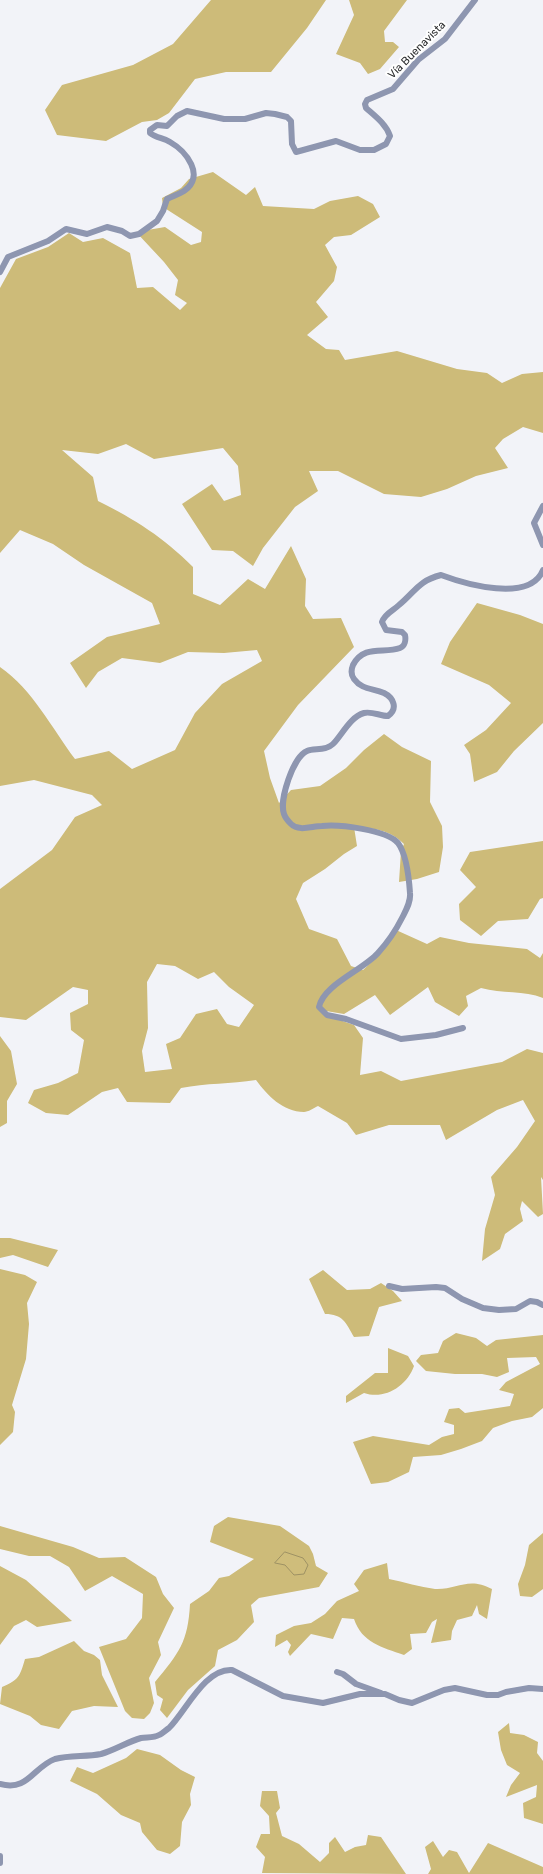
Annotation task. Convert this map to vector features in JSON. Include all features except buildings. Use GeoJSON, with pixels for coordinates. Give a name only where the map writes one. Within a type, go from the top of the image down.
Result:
{"type":"FeatureCollection","features":[{"type":"Feature","properties":{"kind":"street","name":"Vía Buenavista"},"geometry":{"type":"LineString","coordinates":[[0,272],[8,257],[48,241],[66,229],[87,234],[107,227],[122,231],[130,236],[139,234],[157,221],[163,211],[167,199],[185,191],[191,183],[194,175],[193,165],[186,154],[170,142],[154,136],[150,133],[150,130],[157,125],[167,126],[183,112],[187,111],[224,119],[245,119],[266,114],[287,117],[291,121],[292,144],[296,152],[300,152],[320,144],[336,141],[360,150],[374,150],[386,144],[390,136],[386,127],[366,108],[365,104],[367,100],[393,89],[418,60],[445,39],[475,0]]}},
{"type":"Feature","properties":{"kind":"street"},"geometry":{"type":"LineString","coordinates":[[543,506],[534,523],[543,545]]}},
{"type":"Feature","properties":{"kind":"street"},"geometry":{"type":"LineString","coordinates":[[463,1028],[430,1036],[401,1039],[346,1019],[327,1015],[319,1007],[320,1001],[328,992],[378,953],[399,924],[409,904],[410,894],[404,855],[394,840],[373,831],[326,825],[298,828],[292,825],[283,813],[283,801],[294,763],[306,751],[331,746],[358,716],[365,712],[388,716],[393,713],[395,708],[394,703],[390,698],[384,693],[363,687],[355,681],[352,675],[352,668],[356,660],[364,654],[403,646],[406,640],[405,635],[402,632],[386,630],[382,622],[384,616],[400,604],[414,589],[422,583],[441,575],[463,583],[514,589],[535,582],[543,570]]}},
{"type":"Feature","properties":{"kind":"street"},"geometry":{"type":"LineString","coordinates":[[389,1286],[402,1289],[436,1287],[445,1288],[462,1299],[483,1308],[499,1310],[516,1309],[530,1301],[538,1302],[543,1305]]}},
{"type":"Feature","properties":{"kind":"street"},"geometry":{"type":"LineString","coordinates":[[0,1784],[9,1787],[18,1786],[43,1766],[54,1760],[71,1756],[102,1754],[141,1738],[158,1736],[169,1728],[205,1684],[215,1674],[224,1669],[232,1670],[283,1696],[311,1702],[323,1703],[360,1694],[385,1694]]}},
{"type":"Feature","properties":{"kind":"street"},"geometry":{"type":"LineString","coordinates":[[337,1672],[343,1674],[356,1684],[399,1700],[412,1702],[444,1690],[455,1688],[488,1695],[498,1695],[529,1688],[543,1689]]}},
{"type":"Feature","properties":{"kind":"street"},"geometry":{"type":"LineString","coordinates":[[0,1856],[0,1863]]}},
{"type":"Feature","properties":{"kind":"shaded area"},"geometry":{"type":"Polygon","coordinates":[[[211,0],[326,0],[307,28],[271,72],[226,72],[195,79],[169,113],[157,120],[142,122],[106,141],[57,135],[45,110],[62,85],[133,65],[173,44],[211,0]]]}},
{"type":"Feature","properties":{"kind":"shaded area"},"geometry":{"type":"Polygon","coordinates":[[[349,0],[407,0],[384,31],[385,42],[393,42],[399,47],[380,69],[368,74],[360,63],[336,54],[354,15],[349,0]]]}},
{"type":"Feature","properties":{"kind":"shaded area"},"geometry":{"type":"Polygon","coordinates":[[[213,172],[246,195],[255,187],[263,206],[314,209],[330,201],[358,196],[373,204],[380,217],[351,235],[334,237],[325,245],[337,267],[334,281],[316,302],[328,317],[307,335],[326,349],[339,350],[345,360],[397,351],[457,369],[487,373],[502,383],[522,374],[543,372],[543,433],[523,427],[503,439],[495,448],[508,468],[476,476],[447,489],[421,497],[384,494],[338,471],[309,471],[318,491],[295,507],[263,548],[253,566],[233,551],[212,550],[182,504],[212,484],[224,501],[241,495],[238,466],[223,448],[154,459],[126,444],[98,454],[62,450],[93,477],[98,501],[125,515],[160,538],[193,567],[193,594],[220,605],[248,579],[265,589],[291,546],[306,579],[305,606],[313,619],[341,618],[354,647],[298,705],[264,751],[270,778],[279,803],[291,790],[320,786],[346,768],[364,750],[384,734],[402,747],[431,761],[430,802],[442,826],[443,847],[439,872],[417,879],[399,882],[401,851],[404,844],[399,839],[387,833],[368,828],[354,827],[357,846],[303,883],[296,899],[309,929],[337,939],[351,966],[363,970],[378,956],[396,930],[427,944],[440,937],[469,943],[527,949],[540,958],[543,953],[543,998],[528,994],[481,988],[466,996],[468,1006],[459,1016],[435,1002],[428,987],[390,1015],[375,995],[344,1014],[326,1011],[325,1015],[354,1025],[363,1038],[360,1075],[381,1071],[401,1081],[502,1062],[527,1049],[543,1053],[543,1180],[541,1177],[543,1214],[538,1217],[522,1201],[520,1209],[523,1221],[505,1234],[500,1249],[482,1261],[485,1229],[495,1195],[491,1177],[517,1147],[535,1121],[523,1100],[497,1110],[446,1140],[440,1125],[389,1125],[356,1135],[347,1123],[318,1106],[304,1112],[282,1106],[270,1097],[256,1080],[181,1088],[170,1103],[127,1102],[118,1088],[102,1092],[68,1115],[46,1113],[28,1103],[34,1090],[58,1083],[78,1073],[84,1040],[71,1030],[70,1013],[88,1004],[88,990],[73,987],[26,1020],[0,1017],[0,889],[52,850],[75,817],[102,805],[92,795],[34,780],[0,786],[0,667],[12,676],[32,698],[75,759],[109,751],[132,769],[175,750],[195,713],[222,684],[262,661],[257,650],[224,653],[188,652],[160,663],[122,658],[98,672],[86,688],[70,663],[107,637],[160,624],[152,603],[84,565],[53,544],[20,530],[0,553],[0,288],[16,259],[48,247],[69,233],[83,242],[103,238],[130,253],[137,288],[153,287],[180,310],[187,303],[175,295],[178,280],[164,262],[136,232],[165,227],[191,245],[201,242],[202,232],[163,207],[162,198],[181,188],[189,179],[213,172]],[[157,964],[147,982],[148,1028],[142,1051],[145,1072],[172,1069],[166,1044],[180,1038],[196,1014],[217,1009],[227,1024],[239,1027],[254,1005],[229,987],[214,972],[198,979],[175,966],[157,964]]]}},
{"type":"Feature","properties":{"kind":"shaded area"},"geometry":{"type":"Polygon","coordinates":[[[477,603],[520,615],[543,624],[543,723],[514,751],[497,772],[474,782],[470,754],[464,745],[486,730],[511,703],[489,685],[441,664],[450,642],[477,603]]]}},
{"type":"Feature","properties":{"kind":"shaded area"},"geometry":{"type":"Polygon","coordinates":[[[543,841],[543,898],[540,899],[528,919],[498,921],[481,936],[460,920],[459,904],[476,887],[460,870],[470,852],[543,841]]]}},
{"type":"Feature","properties":{"kind":"shaded area"},"geometry":{"type":"Polygon","coordinates":[[[0,1036],[11,1051],[17,1084],[7,1101],[7,1123],[0,1127],[0,1036]]]}},
{"type":"Feature","properties":{"kind":"shaded area"},"geometry":{"type":"Polygon","coordinates":[[[0,1238],[10,1238],[58,1250],[48,1267],[13,1255],[0,1258],[0,1238]]]}},
{"type":"Feature","properties":{"kind":"shaded area"},"geometry":{"type":"Polygon","coordinates":[[[0,1269],[25,1275],[37,1282],[27,1303],[29,1324],[26,1359],[12,1405],[15,1412],[13,1432],[0,1445],[0,1269]]]}},
{"type":"Feature","properties":{"kind":"shaded area"},"geometry":{"type":"Polygon","coordinates":[[[323,1270],[347,1290],[370,1289],[381,1283],[393,1291],[402,1301],[379,1307],[369,1336],[354,1337],[343,1320],[331,1314],[325,1314],[309,1279],[323,1270]]]}},
{"type":"Feature","properties":{"kind":"shaded area"},"geometry":{"type":"Polygon","coordinates":[[[456,1333],[476,1338],[487,1346],[496,1340],[543,1335],[543,1408],[532,1417],[512,1421],[493,1428],[482,1441],[461,1449],[441,1455],[413,1457],[409,1472],[388,1482],[371,1484],[353,1442],[373,1436],[429,1445],[442,1437],[454,1434],[454,1425],[444,1422],[449,1409],[459,1408],[465,1413],[510,1406],[514,1394],[499,1390],[506,1382],[540,1364],[536,1357],[507,1358],[509,1372],[497,1377],[482,1374],[455,1374],[426,1371],[416,1361],[421,1355],[438,1353],[443,1341],[456,1333]]]}},
{"type":"Feature","properties":{"kind":"shaded area"},"geometry":{"type":"Polygon","coordinates":[[[388,1348],[408,1356],[414,1366],[406,1380],[394,1390],[387,1393],[372,1395],[364,1393],[346,1403],[346,1396],[375,1373],[388,1373],[388,1348]]]}},
{"type":"Feature","properties":{"kind":"shaded area"},"geometry":{"type":"Polygon","coordinates":[[[228,1517],[280,1526],[309,1546],[316,1566],[328,1573],[319,1587],[259,1598],[251,1605],[254,1622],[237,1640],[218,1650],[215,1666],[188,1690],[167,1718],[160,1710],[163,1699],[157,1695],[155,1682],[176,1655],[181,1646],[187,1628],[190,1604],[209,1591],[219,1578],[229,1576],[254,1559],[210,1542],[214,1526],[228,1517]]]}},
{"type":"Feature","properties":{"kind":"shaded area"},"geometry":{"type":"Polygon","coordinates":[[[0,1526],[73,1547],[99,1558],[125,1557],[156,1577],[163,1594],[174,1608],[158,1642],[161,1655],[149,1678],[154,1703],[150,1713],[144,1719],[132,1718],[125,1711],[99,1647],[126,1639],[142,1618],[143,1594],[112,1576],[85,1591],[69,1567],[50,1556],[29,1556],[0,1549],[0,1526]]]}},
{"type":"Feature","properties":{"kind":"shaded area"},"geometry":{"type":"Polygon","coordinates":[[[543,1533],[543,1589],[532,1597],[520,1596],[518,1584],[525,1565],[529,1545],[543,1533]]]}},
{"type":"Feature","properties":{"kind":"shaded area"},"geometry":{"type":"Polygon","coordinates":[[[285,1552],[303,1558],[308,1565],[304,1574],[294,1575],[285,1565],[275,1563],[285,1552]]]}},
{"type":"Feature","properties":{"kind":"shaded area"},"geometry":{"type":"Polygon","coordinates":[[[387,1563],[389,1579],[435,1589],[450,1588],[463,1584],[476,1584],[484,1585],[492,1589],[487,1619],[479,1614],[477,1605],[472,1616],[457,1620],[452,1631],[451,1640],[431,1643],[437,1619],[432,1622],[426,1633],[410,1634],[412,1649],[404,1655],[374,1643],[368,1639],[362,1634],[354,1619],[342,1618],[333,1639],[311,1634],[290,1656],[288,1652],[291,1645],[287,1640],[275,1647],[276,1635],[294,1626],[311,1623],[325,1614],[337,1601],[359,1591],[354,1584],[364,1570],[387,1563]]]}},
{"type":"Feature","properties":{"kind":"shaded area"},"geometry":{"type":"Polygon","coordinates":[[[0,1566],[26,1580],[72,1621],[37,1627],[26,1620],[14,1626],[0,1645],[0,1566]]]}},
{"type":"Feature","properties":{"kind":"shaded area"},"geometry":{"type":"Polygon","coordinates":[[[74,1641],[84,1651],[94,1655],[100,1660],[102,1675],[118,1707],[94,1706],[72,1711],[59,1729],[41,1725],[30,1716],[0,1704],[2,1687],[18,1677],[25,1659],[39,1657],[74,1641]]]}},
{"type":"Feature","properties":{"kind":"shaded area"},"geometry":{"type":"Polygon","coordinates":[[[509,1723],[510,1733],[524,1735],[538,1742],[537,1753],[543,1761],[543,1824],[524,1818],[523,1803],[536,1797],[537,1785],[506,1797],[511,1785],[520,1773],[507,1765],[501,1750],[498,1732],[509,1723]]]}},
{"type":"Feature","properties":{"kind":"shaded area"},"geometry":{"type":"Polygon","coordinates":[[[137,1749],[160,1755],[181,1770],[195,1777],[190,1794],[191,1805],[182,1822],[180,1846],[170,1854],[157,1850],[142,1832],[140,1823],[121,1815],[97,1794],[70,1781],[77,1767],[93,1773],[126,1758],[137,1749]]]}},
{"type":"Feature","properties":{"kind":"shaded area"},"geometry":{"type":"Polygon","coordinates":[[[262,1791],[277,1791],[280,1808],[276,1813],[282,1836],[299,1844],[320,1862],[329,1853],[329,1843],[335,1837],[345,1852],[355,1847],[366,1845],[368,1835],[381,1837],[406,1874],[262,1873],[265,1857],[256,1847],[261,1834],[270,1834],[269,1816],[260,1806],[262,1791]]]}},
{"type":"Feature","properties":{"kind":"shaded area"},"geometry":{"type":"Polygon","coordinates":[[[433,1841],[443,1857],[449,1850],[457,1852],[469,1873],[488,1843],[543,1867],[543,1874],[428,1874],[431,1869],[425,1847],[433,1841]]]}}]}
